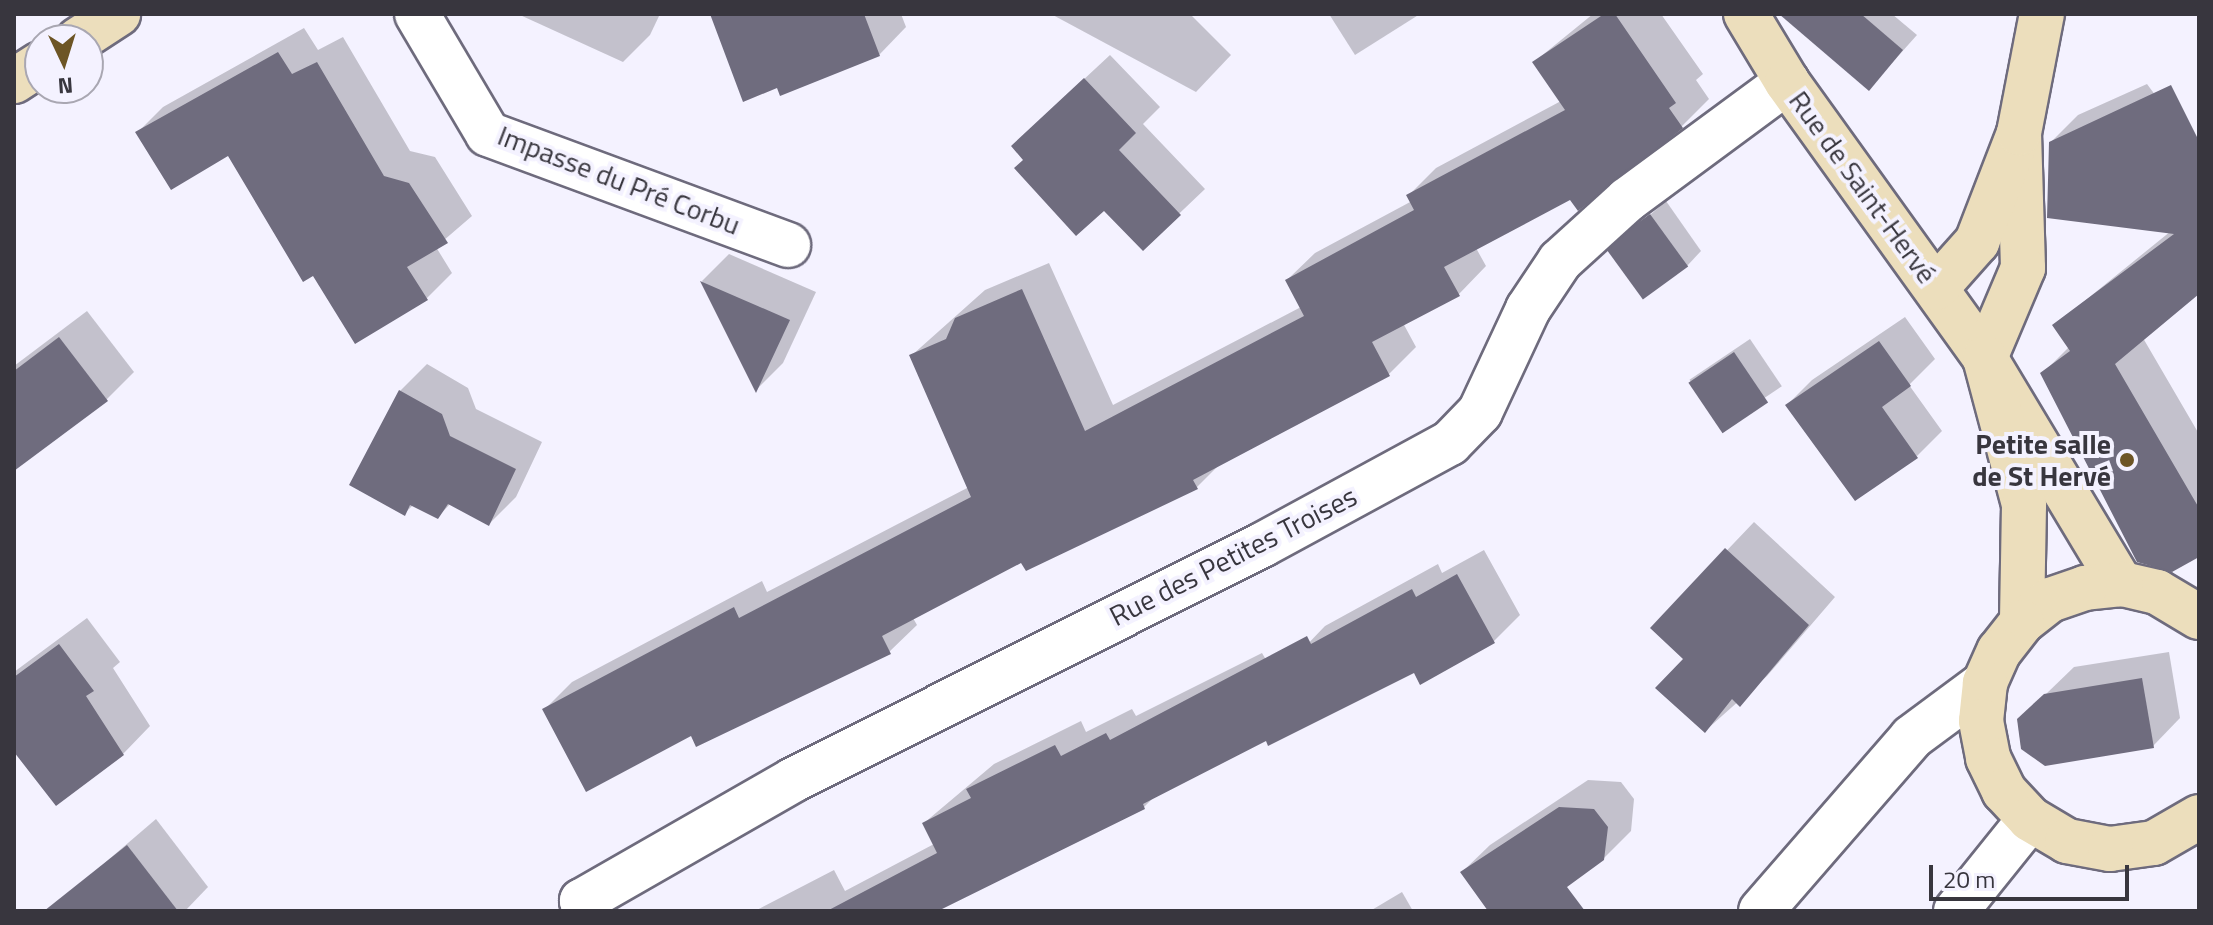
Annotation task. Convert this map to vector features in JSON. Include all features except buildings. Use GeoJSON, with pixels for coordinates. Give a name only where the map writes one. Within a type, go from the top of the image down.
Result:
{"type":"FeatureCollection","features":[{"type":"Feature","properties":{"kind":"street","name":"Impasse du Pré Corbu"},"geometry":{"type":"LineString","coordinates":[[417,14],[488,134],[788,245]]}},
{"type":"Feature","properties":{"kind":"street","name":"Rue de Saint-Hervé"},"geometry":{"type":"LineString","coordinates":[[1746,14],[1787,82],[1985,358],[2121,584]]}},
{"type":"Feature","properties":{"kind":"street"},"geometry":{"type":"LineString","coordinates":[[1936,288],[1977,242],[2019,133],[2042,14]]}},
{"type":"Feature","properties":{"kind":"street","name":"Rue des Petites Troises"},"geometry":{"type":"LineString","coordinates":[[586,911],[582,901],[793,780],[1262,545],[1450,443],[1480,412],[1528,309],[1560,261],[1627,200],[1787,82]]}},
{"type":"Feature","properties":{"kind":"street"},"geometry":{"type":"LineString","coordinates":[[2019,133],[2023,268],[1985,358],[2024,505],[2022,622]]}},
{"type":"Feature","properties":{"kind":"street"},"geometry":{"type":"LineString","coordinates":[[2197,821],[2154,843],[2110,849],[2067,841],[2030,819],[2004,791],[1988,758],[1981,721],[1985,683],[1999,651],[2022,622],[2050,600],[2085,588],[2121,584],[2157,592],[2199,617]]}},
{"type":"Feature","properties":{"kind":"street"},"geometry":{"type":"LineString","coordinates":[[1761,911],[1912,737],[1985,683]]}},
{"type":"Feature","properties":{"kind":"street"},"geometry":{"type":"LineString","coordinates":[[1956,911],[2030,819]]}},
{"type":"Feature","properties":{"kind":"place","name":"Petite salle de St Hervé"},"geometry":{"type":"Point","coordinates":[2127,460]}}]}
